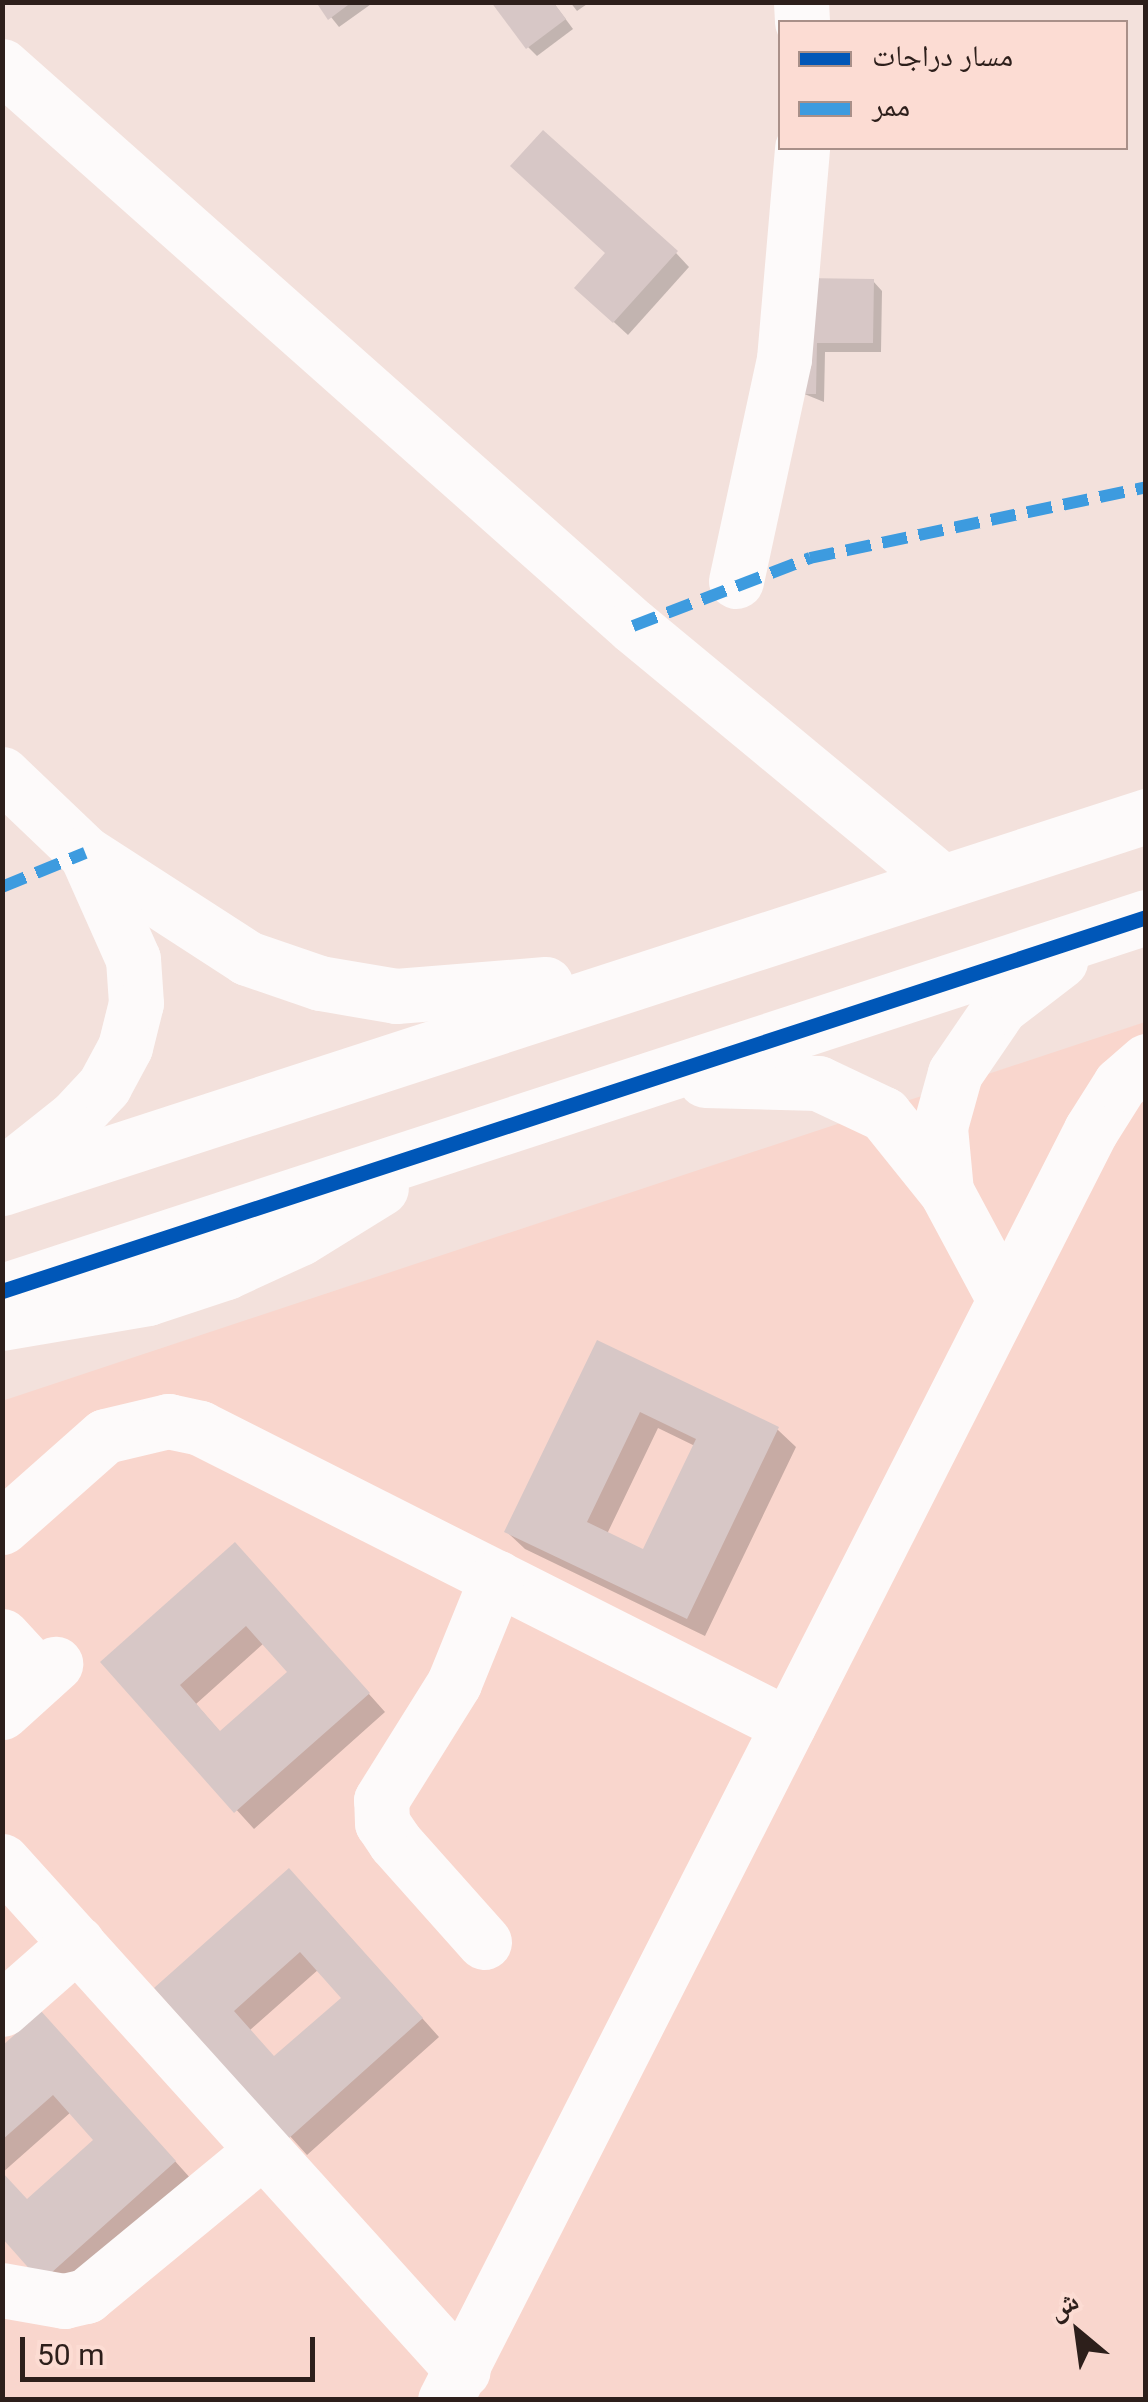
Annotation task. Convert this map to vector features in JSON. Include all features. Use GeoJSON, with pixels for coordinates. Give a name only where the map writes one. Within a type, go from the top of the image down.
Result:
{"type":"FeatureCollection","features":[{"type":"Feature","properties":{"kind":"street"},"geometry":{"type":"LineString","coordinates":[[2,66],[633,626],[942,882]]}},
{"type":"Feature","properties":{"kind":"street"},"geometry":{"type":"LineString","coordinates":[[736,581],[784,359],[802,150]]}},
{"type":"Feature","properties":{"kind":"street"},"geometry":{"type":"LineString","coordinates":[[2,774],[85,852],[247,958],[320,983],[396,996],[472,994],[688,964]]}},
{"type":"Feature","properties":{"kind":"street"},"geometry":{"type":"LineString","coordinates":[[2,1188],[1146,816]]}},
{"type":"Feature","properties":{"kind":"street"},"geometry":{"type":"LineString","coordinates":[[2,1175],[104,1086],[129,1032],[136,1003],[133,958],[85,852]]}},
{"type":"Feature","properties":{"kind":"street"},"geometry":{"type":"LineString","coordinates":[[2,1292],[1146,917]]}},
{"type":"Feature","properties":{"kind":"street"},"geometry":{"type":"LineString","coordinates":[[946,1192],[940,1127],[951,1083],[974,1038],[1000,1007],[1094,934]]}},
{"type":"Feature","properties":{"kind":"street"},"geometry":{"type":"LineString","coordinates":[[2,1861],[262,2151],[454,2385],[1091,1130],[1120,1084],[1146,1061]]}},
{"type":"Feature","properties":{"kind":"street"},"geometry":{"type":"LineString","coordinates":[[648,1082],[775,1078],[858,1098],[884,1114],[946,1192],[1004,1299]]}},
{"type":"Feature","properties":{"kind":"street"},"geometry":{"type":"LineString","coordinates":[[2,1323],[148,1298],[226,1272],[300,1238],[436,1148]]}},
{"type":"Feature","properties":{"kind":"street"},"geometry":{"type":"LineString","coordinates":[[2,1527],[105,1436],[168,1421],[200,1428],[788,1725]]}},
{"type":"Feature","properties":{"kind":"street"},"geometry":{"type":"LineString","coordinates":[[484,1942],[395,1842],[382,1823],[381,1800],[454,1682],[496,1577]]}},
{"type":"Feature","properties":{"kind":"street"},"geometry":{"type":"LineString","coordinates":[[2,1636],[32,1684]]}},
{"type":"Feature","properties":{"kind":"street"},"geometry":{"type":"LineString","coordinates":[[2,2009],[77,1943]]}},
{"type":"Feature","properties":{"kind":"street"},"geometry":{"type":"LineString","coordinates":[[2,2290],[64,2302],[86,2296],[262,2151]]}},
{"type":"Feature","properties":{"kind":"shaded area"},"geometry":{"type":"Polygon","coordinates":[[[1145,1022],[1145,2399],[3,2399],[2,1401],[1145,1022]]]}},
{"type":"Feature","properties":{"kind":"building"},"geometry":{"type":"Polygon","coordinates":[[[316,2],[352,2],[328,20],[316,2]]]}},
{"type":"Feature","properties":{"kind":"building"},"geometry":{"type":"Polygon","coordinates":[[[491,2],[553,2],[566,19],[526,49],[491,2]]]}},
{"type":"Feature","properties":{"kind":"building"},"geometry":{"type":"Polygon","coordinates":[[[543,130],[678,251],[613,323],[574,288],[605,253],[510,166],[543,130]]]}},
{"type":"Feature","properties":{"kind":"building"},"geometry":{"type":"Polygon","coordinates":[[[801,278],[874,279],[873,343],[817,343],[816,394],[800,394],[801,278]]]}},
{"type":"Feature","properties":{"kind":"building"},"geometry":{"type":"Polygon","coordinates":[[[597,1340],[779,1427],[687,1619],[504,1532],[597,1340]],[[640,1412],[587,1522],[643,1549],[696,1439],[640,1412]]]}},
{"type":"Feature","properties":{"kind":"building"},"geometry":{"type":"Polygon","coordinates":[[[235,1542],[370,1693],[234,1813],[100,1662],[235,1542]],[[246,1626],[180,1685],[220,1731],[287,1672],[246,1626]]]}},
{"type":"Feature","properties":{"kind":"building"},"geometry":{"type":"Polygon","coordinates":[[[289,1868],[423,2018],[288,2139],[154,1988],[289,1868]],[[300,1952],[234,2011],[274,2056],[341,1998],[300,1952]]]}},
{"type":"Feature","properties":{"kind":"building"},"geometry":{"type":"Polygon","coordinates":[[[41,2011],[176,2161],[41,2282],[2,2238],[2,2172],[27,2199],[93,2140],[53,2095],[2,2140],[2,2046],[41,2011]]]}},
{"type":"Feature","properties":{"kind":"marked path"},"geometry":{"type":"LineString","coordinates":[[633,626],[810,558],[1146,487]]}},
{"type":"Feature","properties":{"kind":"marked path"},"geometry":{"type":"LineString","coordinates":[[2,887],[85,853]]}},
{"type":"Feature","properties":{"kind":"cycle path"},"geometry":{"type":"LineString","coordinates":[[2,1291],[1146,917]]}}]}
